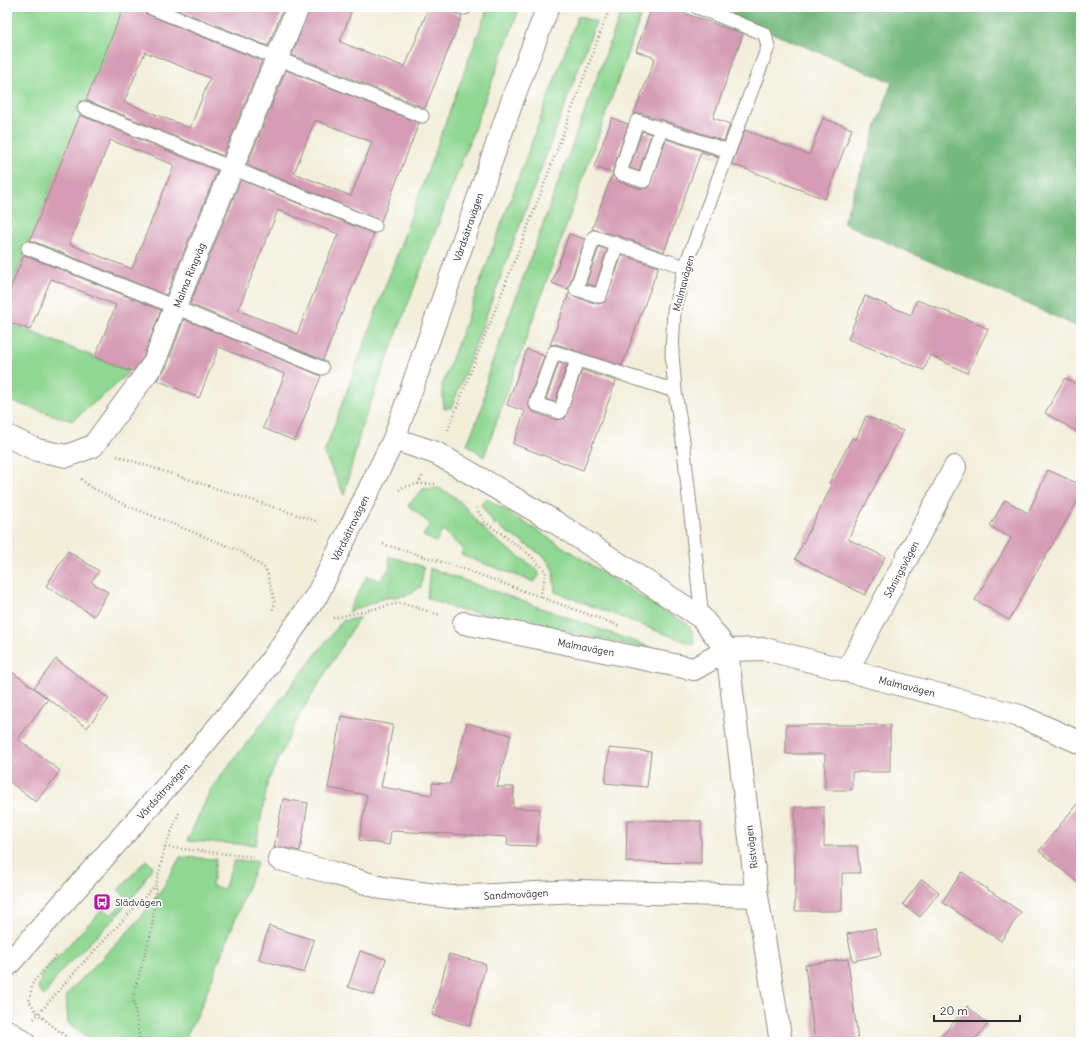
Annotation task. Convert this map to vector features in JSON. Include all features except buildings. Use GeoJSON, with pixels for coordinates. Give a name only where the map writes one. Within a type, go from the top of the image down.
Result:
{"type":"FeatureCollection","features":[{"type":"Feature","properties":{"kind":"street","name":"Malma Ringväg"},"geometry":{"type":"LineString","coordinates":[[93,446],[154,363],[175,306],[298,7]]}},
{"type":"Feature","properties":{"kind":"street","name":"Vårdsätravägen"},"geometry":{"type":"LineString","coordinates":[[7,966],[193,757],[258,679],[317,595],[394,439],[512,100],[548,7]]}},
{"type":"Feature","properties":{"kind":"street"},"geometry":{"type":"LineString","coordinates":[[7,436],[37,450],[67,456],[93,446]]}},
{"type":"Feature","properties":{"kind":"street"},"geometry":{"type":"LineString","coordinates":[[394,439],[436,453],[555,522],[702,618],[727,650]]}},
{"type":"Feature","properties":{"kind":"street","name":"Såningsvägen"},"geometry":{"type":"LineString","coordinates":[[847,671],[955,466]]}},
{"type":"Feature","properties":{"kind":"street","name":"Malmavägen"},"geometry":{"type":"LineString","coordinates":[[464,623],[694,669],[727,650],[765,650],[1020,716],[1081,743]]}},
{"type":"Feature","properties":{"kind":"street","name":"Ristvägen"},"geometry":{"type":"LineString","coordinates":[[727,650],[757,896],[782,1042]]}},
{"type":"Feature","properties":{"kind":"street","name":"Sandmovägen"},"geometry":{"type":"LineString","coordinates":[[279,859],[382,888],[451,897],[579,891],[757,896]]}},
{"type":"Feature","properties":{"kind":"street"},"geometry":{"type":"LineString","coordinates":[[7,1031],[24,1042]]}},
{"type":"Feature","properties":{"kind":"lane"},"geometry":{"type":"LineString","coordinates":[[149,7],[422,116]]}},
{"type":"Feature","properties":{"kind":"lane","name":"Malmavägen"},"geometry":{"type":"LineString","coordinates":[[697,7],[765,34],[768,47],[686,267],[674,310],[672,354],[675,391],[683,441],[702,618]]}},
{"type":"Feature","properties":{"kind":"lane"},"geometry":{"type":"LineString","coordinates":[[84,108],[375,226]]}},
{"type":"Feature","properties":{"kind":"lane"},"geometry":{"type":"LineString","coordinates":[[661,128],[729,151]]}},
{"type":"Feature","properties":{"kind":"lane"},"geometry":{"type":"LineString","coordinates":[[617,244],[686,267]]}},
{"type":"Feature","properties":{"kind":"lane"},"geometry":{"type":"LineString","coordinates":[[28,248],[175,306],[322,368]]}},
{"type":"Feature","properties":{"kind":"lane"},"geometry":{"type":"LineString","coordinates":[[577,360],[675,391]]}},
{"type":"Feature","properties":{"kind":"path"},"geometry":{"type":"LineString","coordinates":[[93,446],[143,466],[316,521]]}},
{"type":"Feature","properties":{"kind":"path"},"geometry":{"type":"LineString","coordinates":[[67,456],[70,470],[90,486],[123,504],[240,551],[266,570],[275,603],[270,615]]}},
{"type":"Feature","properties":{"kind":"path"},"geometry":{"type":"LineString","coordinates":[[418,484],[437,484]]}},
{"type":"Feature","properties":{"kind":"path"},"geometry":{"type":"LineString","coordinates":[[472,501],[485,522],[529,554],[546,572],[540,597]]}},
{"type":"Feature","properties":{"kind":"path"},"geometry":{"type":"LineString","coordinates":[[382,544],[461,568],[622,626]]}},
{"type":"Feature","properties":{"kind":"path"},"geometry":{"type":"LineString","coordinates":[[328,619],[401,604],[464,623]]}},
{"type":"Feature","properties":{"kind":"path"},"geometry":{"type":"LineString","coordinates":[[166,847],[279,859]]}},
{"type":"Feature","properties":{"kind":"path"},"geometry":{"type":"LineString","coordinates":[[140,1042],[133,996],[152,929],[156,885]]}},
{"type":"Feature","properties":{"kind":"path"},"geometry":{"type":"LineString","coordinates":[[7,923],[17,912]]}},
{"type":"Feature","properties":{"kind":"path"},"geometry":{"type":"LineString","coordinates":[[56,956],[33,982],[29,1001],[38,1014],[73,1042]]}},
{"type":"Feature","properties":{"kind":"green space"},"geometry":{"type":"Polygon","coordinates":[[[7,7],[125,7],[7,297],[7,7]]]}},
{"type":"Feature","properties":{"kind":"green space"},"geometry":{"type":"Polygon","coordinates":[[[488,7],[520,7],[362,426],[344,495],[324,453],[488,7]]]}},
{"type":"Feature","properties":{"kind":"green space"},"geometry":{"type":"Polygon","coordinates":[[[623,7],[644,7],[484,457],[467,444],[483,405],[487,376],[623,7]]]}},
{"type":"Feature","properties":{"kind":"green space"},"geometry":{"type":"Polygon","coordinates":[[[708,7],[1081,7],[1081,328],[843,223],[892,82],[708,7]]]}},
{"type":"Feature","properties":{"kind":"green space"},"geometry":{"type":"Polygon","coordinates":[[[578,16],[596,22],[452,407],[444,409],[442,386],[578,16]]]}},
{"type":"Feature","properties":{"kind":"green space"},"geometry":{"type":"Polygon","coordinates":[[[7,322],[129,371],[116,385],[72,421],[7,400],[7,322]]]}},
{"type":"Feature","properties":{"kind":"green space"},"geometry":{"type":"Polygon","coordinates":[[[438,488],[460,501],[479,524],[492,536],[538,570],[539,576],[534,582],[461,555],[463,550],[443,530],[436,542],[423,536],[430,524],[408,505],[423,489],[438,488]]]}},
{"type":"Feature","properties":{"kind":"green space"},"geometry":{"type":"Polygon","coordinates":[[[486,498],[665,612],[687,624],[690,627],[694,638],[694,645],[555,592],[553,570],[545,557],[493,523],[481,504],[486,498]]]}},
{"type":"Feature","properties":{"kind":"green space"},"geometry":{"type":"Polygon","coordinates":[[[389,556],[424,567],[421,587],[408,595],[386,598],[348,612],[367,576],[380,581],[390,567],[389,556]]]}},
{"type":"Feature","properties":{"kind":"green space"},"geometry":{"type":"Polygon","coordinates":[[[430,568],[669,654],[502,616],[454,609],[427,598],[430,568]]]}},
{"type":"Feature","properties":{"kind":"green space"},"geometry":{"type":"Polygon","coordinates":[[[359,618],[298,718],[268,781],[256,845],[187,841],[212,787],[342,621],[359,618]]]}},
{"type":"Feature","properties":{"kind":"green space"},"geometry":{"type":"Polygon","coordinates":[[[180,857],[216,859],[212,886],[224,889],[234,861],[258,861],[199,1012],[183,1042],[94,1042],[68,1023],[66,995],[137,922],[161,891],[180,857]]]}},
{"type":"Feature","properties":{"kind":"green space"},"geometry":{"type":"Polygon","coordinates":[[[146,860],[153,866],[137,892],[116,917],[62,970],[44,996],[38,988],[42,973],[103,909],[111,915],[127,898],[118,890],[146,860]]]}},
{"type":"Feature","properties":{"kind":"place","name":"Slädvägen"},"geometry":{"type":"Point","coordinates":[102,902]}}]}
